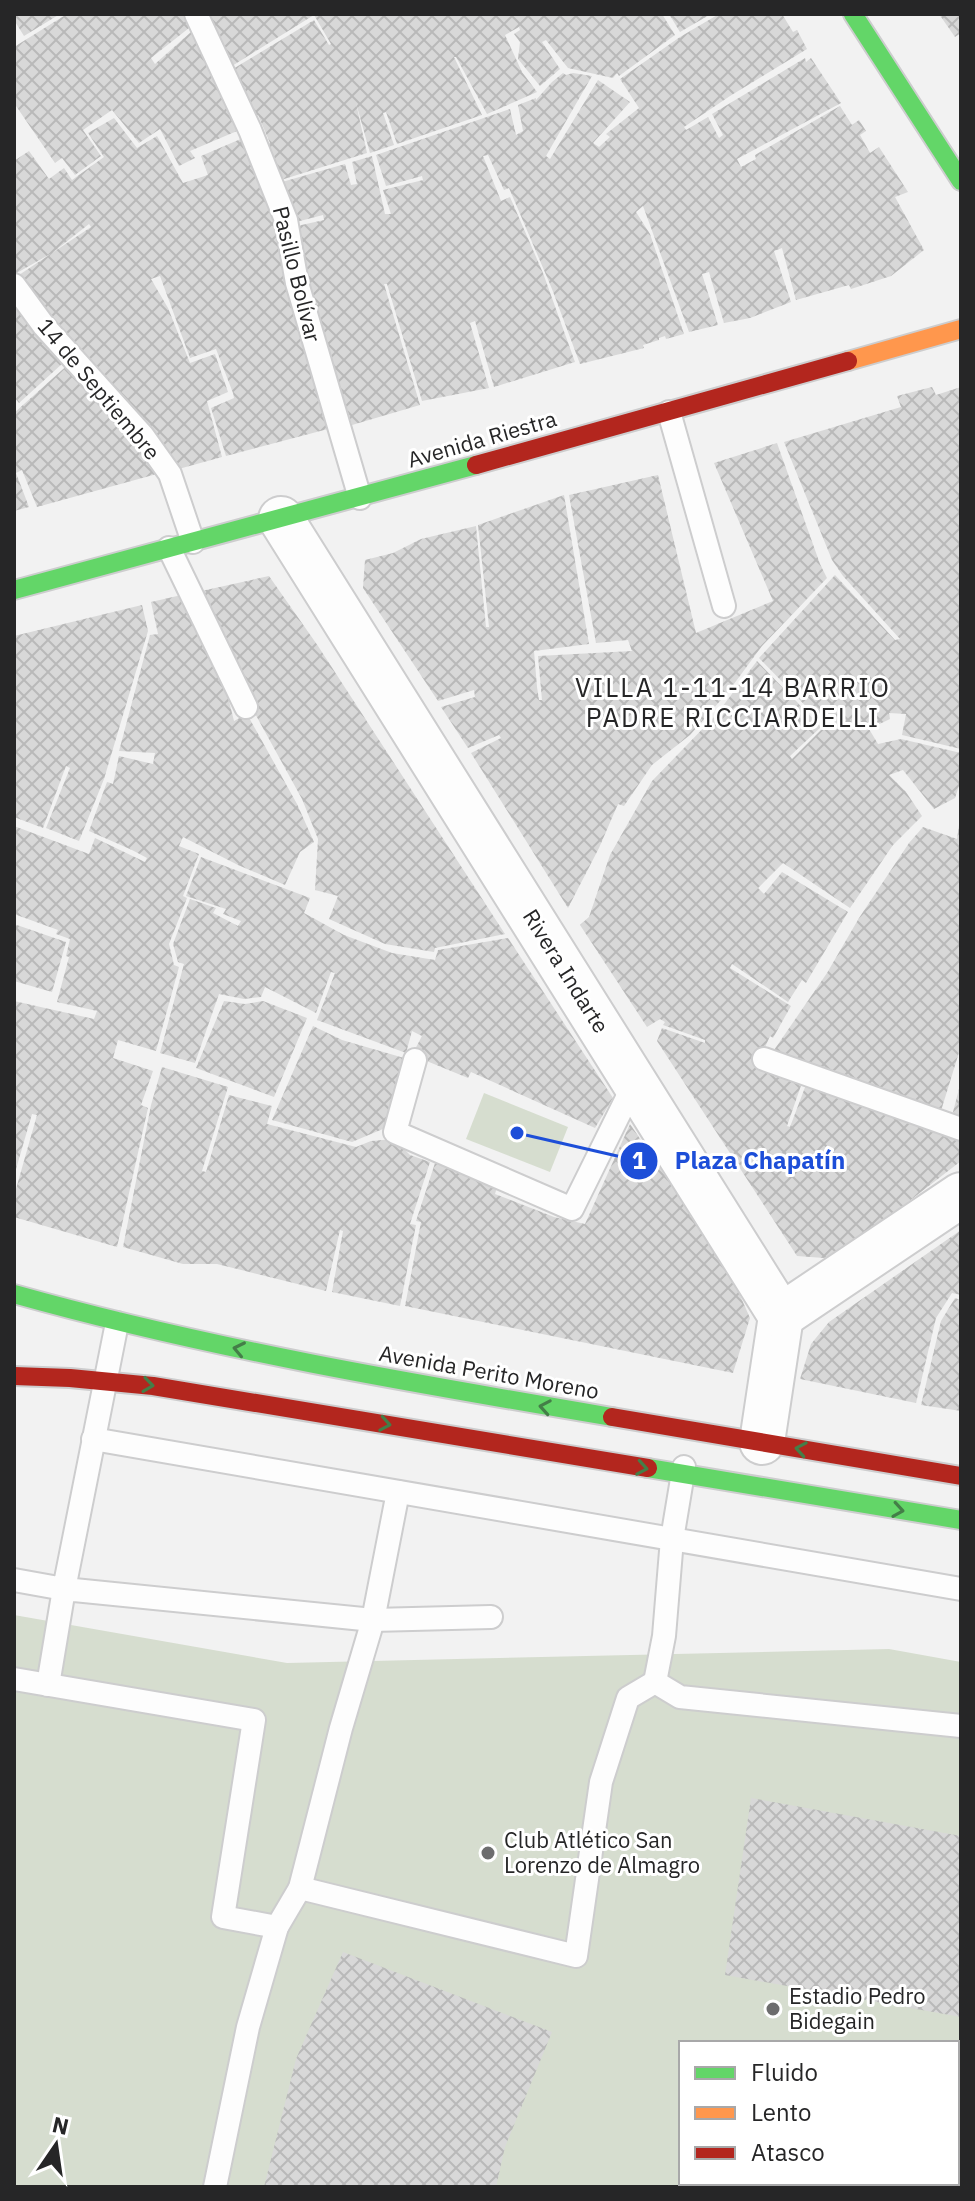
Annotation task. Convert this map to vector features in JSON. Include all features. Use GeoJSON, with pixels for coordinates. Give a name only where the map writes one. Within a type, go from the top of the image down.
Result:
{"type":"FeatureCollection","features":[{"type":"Feature","properties":{"kind":"main road"},"geometry":{"type":"LineString","coordinates":[[853,14],[961,181]]}},
{"type":"Feature","properties":{"kind":"main road","name":"Avenida Riestra"},"geometry":{"type":"LineString","coordinates":[[14,590],[360,498],[961,329]]}},
{"type":"Feature","properties":{"kind":"main road","name":"Avenida Perito Moreno"},"geometry":{"type":"LineString","coordinates":[[14,1294],[117,1323],[387,1379],[961,1476]]}},
{"type":"Feature","properties":{"kind":"main road"},"geometry":{"type":"LineString","coordinates":[[14,1376],[153,1386],[961,1520]]}},
{"type":"Feature","properties":{"kind":"street","name":"Rivera Indarte"},"geometry":{"type":"LineString","coordinates":[[281,519],[781,1316]]}},
{"type":"Feature","properties":{"kind":"street"},"geometry":{"type":"LineString","coordinates":[[762,1442],[781,1316],[961,1195]]}},
{"type":"Feature","properties":{"kind":"lane","name":"Pasillo Bolívar"},"geometry":{"type":"LineString","coordinates":[[196,14],[250,130],[286,220],[297,283],[360,498]]}},
{"type":"Feature","properties":{"kind":"lane","name":"14 de Septiembre"},"geometry":{"type":"LineString","coordinates":[[14,285],[44,326],[143,436],[170,474],[193,542]]}},
{"type":"Feature","properties":{"kind":"lane"},"geometry":{"type":"LineString","coordinates":[[669,412],[724,606]]}},
{"type":"Feature","properties":{"kind":"lane"},"geometry":{"type":"LineString","coordinates":[[169,548],[246,707]]}},
{"type":"Feature","properties":{"kind":"lane"},"geometry":{"type":"LineString","coordinates":[[764,1059],[961,1129]]}},
{"type":"Feature","properties":{"kind":"lane"},"geometry":{"type":"LineString","coordinates":[[415,1060],[395,1132],[572,1209],[635,1082]]}},
{"type":"Feature","properties":{"kind":"lane"},"geometry":{"type":"LineString","coordinates":[[48,1685],[117,1323]]}},
{"type":"Feature","properties":{"kind":"lane"},"geometry":{"type":"LineString","coordinates":[[300,1888],[576,1956],[601,1782],[628,1698],[655,1682],[664,1636],[672,1539],[692,1431]]}},
{"type":"Feature","properties":{"kind":"lane"},"geometry":{"type":"LineString","coordinates":[[93,1439],[961,1589]]}},
{"type":"Feature","properties":{"kind":"lane"},"geometry":{"type":"LineString","coordinates":[[215,2187],[248,2027],[277,1927],[300,1888],[322,1797],[373,1620],[398,1492]]}},
{"type":"Feature","properties":{"kind":"lane"},"geometry":{"type":"LineString","coordinates":[[14,1580],[64,1589],[373,1620],[491,1617]]}},
{"type":"Feature","properties":{"kind":"lane"},"geometry":{"type":"LineString","coordinates":[[14,1679],[254,1720],[223,1917],[277,1927]]}},
{"type":"Feature","properties":{"kind":"lane"},"geometry":{"type":"LineString","coordinates":[[655,1682],[680,1697],[961,1726]]}},
{"type":"Feature","properties":{"kind":"shaded area"},"geometry":{"type":"Polygon","coordinates":[[[484,1093],[568,1127],[550,1172],[466,1139],[484,1093]]]}},
{"type":"Feature","properties":{"kind":"shaded area","name":"Club Atlético San Lorenzo de Almagro"},"geometry":{"type":"Polygon","coordinates":[[[14,1615],[287,1663],[889,1649],[961,1662],[961,2187],[14,2187],[14,1615]]]}},
{"type":"Feature","properties":{"kind":"building"},"geometry":{"type":"Polygon","coordinates":[[[14,14],[60,14],[24,36],[14,20],[14,14]]]}},
{"type":"Feature","properties":{"kind":"building"},"geometry":{"type":"Polygon","coordinates":[[[67,14],[182,14],[189,28],[151,58],[155,64],[191,32],[237,131],[190,151],[195,158],[179,166],[160,129],[139,143],[112,110],[83,130],[101,156],[75,175],[62,158],[55,163],[14,103],[14,47],[67,14]]]}},
{"type":"Feature","properties":{"kind":"building"},"geometry":{"type":"Polygon","coordinates":[[[209,14],[662,14],[675,35],[613,78],[568,68],[546,40],[542,42],[560,69],[540,86],[518,59],[520,42],[514,34],[520,30],[519,27],[505,35],[522,72],[537,92],[487,114],[454,57],[482,115],[397,144],[386,112],[383,113],[394,145],[370,153],[356,103],[367,153],[281,180],[265,145],[270,143],[258,115],[255,116],[233,69],[314,20],[331,44],[314,15],[232,66],[209,14]]]}},
{"type":"Feature","properties":{"kind":"building"},"geometry":{"type":"Polygon","coordinates":[[[669,14],[711,14],[680,32],[669,14]]]}},
{"type":"Feature","properties":{"kind":"building"},"geometry":{"type":"Polygon","coordinates":[[[719,14],[782,14],[793,32],[797,30],[807,49],[730,96],[684,127],[686,130],[708,117],[719,138],[723,135],[712,114],[805,58],[806,62],[811,58],[841,103],[737,159],[741,167],[756,159],[755,155],[840,106],[852,125],[859,120],[866,131],[860,135],[870,153],[879,147],[908,192],[895,197],[924,250],[891,276],[851,289],[849,285],[796,300],[782,248],[774,251],[791,302],[750,318],[724,323],[709,272],[702,274],[718,325],[689,332],[643,206],[636,212],[650,234],[684,334],[666,339],[665,336],[643,345],[644,348],[580,364],[509,188],[504,190],[488,155],[483,156],[501,201],[510,197],[543,273],[575,362],[494,387],[475,321],[470,323],[489,388],[422,401],[387,284],[384,284],[420,405],[352,425],[331,358],[314,319],[297,226],[324,220],[323,215],[296,222],[282,182],[345,164],[351,185],[357,184],[352,162],[372,156],[385,214],[391,214],[383,190],[423,180],[422,176],[386,186],[376,155],[510,109],[516,135],[523,131],[518,105],[536,100],[563,73],[592,76],[546,156],[550,159],[598,80],[630,102],[593,143],[599,147],[610,137],[606,134],[639,108],[620,79],[719,14]]]}},
{"type":"Feature","properties":{"kind":"building"},"geometry":{"type":"Polygon","coordinates":[[[939,14],[961,14],[961,33],[955,37],[939,14]]]}},
{"type":"Feature","properties":{"kind":"building"},"geometry":{"type":"Polygon","coordinates":[[[114,118],[137,148],[157,136],[183,183],[208,175],[201,156],[243,138],[285,246],[291,307],[328,429],[226,456],[211,408],[234,398],[233,393],[216,349],[190,358],[160,276],[151,279],[168,308],[190,363],[215,354],[228,392],[207,401],[222,457],[175,470],[16,277],[52,253],[15,274],[14,161],[29,151],[49,179],[64,168],[72,180],[104,157],[88,133],[114,118]],[[89,224],[52,253],[91,227],[89,224]]]}},
{"type":"Feature","properties":{"kind":"building"},"geometry":{"type":"Polygon","coordinates":[[[14,298],[43,336],[40,338],[63,363],[19,403],[14,397],[14,298]]]}},
{"type":"Feature","properties":{"kind":"building"},"geometry":{"type":"Polygon","coordinates":[[[71,362],[164,472],[37,507],[22,470],[16,473],[29,507],[14,511],[14,413],[71,362]]]}},
{"type":"Feature","properties":{"kind":"building"},"geometry":{"type":"Polygon","coordinates":[[[932,387],[936,395],[961,387],[961,749],[902,735],[906,714],[889,713],[890,719],[869,729],[878,744],[901,739],[961,753],[961,780],[955,798],[934,809],[903,770],[889,775],[906,792],[922,816],[893,845],[850,908],[783,863],[758,888],[764,894],[782,872],[848,912],[806,983],[802,980],[788,1002],[732,964],[730,968],[791,1006],[773,1038],[770,1036],[759,1061],[804,1077],[787,1126],[790,1127],[807,1082],[961,1139],[961,1161],[850,1247],[824,1258],[797,1256],[657,1041],[662,1028],[705,1043],[705,1040],[663,1025],[665,1022],[660,1019],[647,1027],[580,925],[589,917],[610,855],[652,781],[716,715],[757,661],[821,727],[790,756],[792,759],[825,726],[759,658],[835,575],[895,640],[900,639],[832,560],[784,442],[901,407],[897,396],[932,387]]]}},
{"type":"Feature","properties":{"kind":"building"},"geometry":{"type":"Polygon","coordinates":[[[777,443],[827,578],[762,646],[728,692],[690,735],[652,765],[624,806],[618,804],[568,908],[471,753],[501,738],[499,735],[468,748],[441,707],[475,697],[474,690],[438,701],[363,588],[365,560],[393,553],[421,539],[476,526],[486,627],[489,627],[478,525],[564,495],[589,644],[534,651],[539,700],[542,700],[538,656],[632,651],[628,640],[596,643],[569,495],[658,475],[696,633],[773,601],[714,463],[777,443]]]}},
{"type":"Feature","properties":{"kind":"building"},"geometry":{"type":"Polygon","coordinates":[[[269,576],[505,934],[435,948],[434,952],[385,944],[329,919],[338,896],[315,890],[318,839],[302,799],[236,679],[197,592],[269,576]]]}},
{"type":"Feature","properties":{"kind":"building"},"geometry":{"type":"Polygon","coordinates":[[[186,594],[228,697],[234,721],[247,714],[297,804],[314,842],[300,852],[285,885],[183,837],[179,846],[199,854],[183,896],[187,898],[169,944],[174,965],[179,967],[156,1051],[118,1040],[113,1058],[153,1071],[141,1105],[148,1108],[117,1247],[14,1217],[14,1196],[37,1115],[32,1114],[14,1176],[14,1001],[94,1019],[97,1011],[57,1002],[69,957],[66,956],[70,939],[56,934],[58,930],[14,914],[14,826],[89,854],[95,838],[145,862],[147,858],[89,831],[107,782],[113,784],[119,756],[153,764],[155,753],[119,751],[150,635],[158,634],[151,602],[186,594]]]}},
{"type":"Feature","properties":{"kind":"building"},"geometry":{"type":"Polygon","coordinates":[[[142,605],[148,631],[104,779],[79,841],[46,828],[70,768],[66,766],[43,828],[14,817],[14,636],[142,605]]]}},
{"type":"Feature","properties":{"kind":"building"},"geometry":{"type":"Polygon","coordinates":[[[959,825],[961,1046],[940,1114],[772,1053],[909,843],[923,827],[957,839],[959,825]]]}},
{"type":"Feature","properties":{"kind":"building"},"geometry":{"type":"Polygon","coordinates":[[[201,857],[310,898],[304,913],[344,935],[392,953],[435,960],[438,950],[508,938],[613,1098],[595,1128],[471,1072],[468,1078],[412,1055],[422,1036],[412,1031],[406,1053],[317,1020],[335,973],[331,972],[316,1013],[265,987],[261,997],[244,999],[219,994],[195,1063],[160,1053],[184,964],[178,962],[173,944],[190,899],[216,908],[213,913],[238,926],[241,921],[223,914],[226,909],[186,896],[201,857]]]}},
{"type":"Feature","properties":{"kind":"building"},"geometry":{"type":"Polygon","coordinates":[[[14,924],[66,942],[52,992],[14,981],[14,924]]]}},
{"type":"Feature","properties":{"kind":"building"},"geometry":{"type":"Polygon","coordinates":[[[224,1001],[245,1004],[263,1001],[307,1018],[274,1097],[196,1068],[224,1001]]]}},
{"type":"Feature","properties":{"kind":"building"},"geometry":{"type":"Polygon","coordinates":[[[313,1026],[342,1040],[411,1060],[390,1126],[352,1142],[272,1120],[313,1026]]]}},
{"type":"Feature","properties":{"kind":"building"},"geometry":{"type":"Polygon","coordinates":[[[162,1067],[228,1087],[202,1171],[206,1172],[229,1095],[272,1106],[267,1124],[356,1147],[371,1141],[394,1139],[410,1155],[430,1162],[410,1224],[416,1225],[400,1306],[332,1292],[343,1231],[340,1230],[326,1291],[217,1264],[183,1264],[123,1247],[151,1105],[162,1067]]]}},
{"type":"Feature","properties":{"kind":"building"},"geometry":{"type":"Polygon","coordinates":[[[961,1085],[961,1119],[953,1112],[961,1085]]]}},
{"type":"Feature","properties":{"kind":"building"},"geometry":{"type":"Polygon","coordinates":[[[630,1124],[728,1268],[750,1318],[733,1373],[405,1306],[421,1222],[416,1221],[435,1163],[497,1187],[495,1194],[554,1217],[585,1224],[630,1124]]]}},
{"type":"Feature","properties":{"kind":"building"},"geometry":{"type":"Polygon","coordinates":[[[961,1230],[961,1295],[952,1293],[936,1318],[916,1403],[800,1379],[811,1344],[829,1322],[961,1230]]]}},
{"type":"Feature","properties":{"kind":"building"},"geometry":{"type":"Polygon","coordinates":[[[955,1298],[961,1300],[961,1411],[921,1405],[941,1321],[955,1298]]]}},
{"type":"Feature","properties":{"kind":"building"},"geometry":{"type":"Polygon","coordinates":[[[751,1798],[961,1836],[961,2017],[725,1975],[751,1798]]]}},
{"type":"Feature","properties":{"kind":"building"},"geometry":{"type":"Polygon","coordinates":[[[343,1952],[552,2032],[505,2147],[496,2187],[264,2187],[296,2059],[343,1952]]]}},
{"type":"Feature","properties":{"kind":"traffic: fast"},"geometry":{"type":"LineString","coordinates":[[853,14],[961,181]]}},
{"type":"Feature","properties":{"kind":"traffic: fast"},"geometry":{"type":"LineString","coordinates":[[14,590],[476,465]]}},
{"type":"Feature","properties":{"kind":"traffic: fast"},"geometry":{"type":"LineString","coordinates":[[14,1294],[236,1348],[386,1378],[612,1417]]}},
{"type":"Feature","properties":{"kind":"traffic: fast"},"geometry":{"type":"LineString","coordinates":[[648,1468],[961,1520]]}},
{"type":"Feature","properties":{"kind":"traffic: slow"},"geometry":{"type":"LineString","coordinates":[[848,361],[961,329]]}},
{"type":"Feature","properties":{"kind":"traffic: jam"},"geometry":{"type":"LineString","coordinates":[[476,465],[848,361]]}},
{"type":"Feature","properties":{"kind":"traffic: jam"},"geometry":{"type":"LineString","coordinates":[[14,1376],[153,1386],[648,1468]]}},
{"type":"Feature","properties":{"kind":"traffic: jam"},"geometry":{"type":"LineString","coordinates":[[612,1417],[961,1476]]}},
{"type":"Feature","properties":{"kind":"place","name":"Plaza Chapatín"},"geometry":{"type":"Point","coordinates":[517,1133]}},
{"type":"Feature","properties":{"kind":"place","name":"Club Atlético San Lorenzo de Almagro"},"geometry":{"type":"Point","coordinates":[488,1853]}},
{"type":"Feature","properties":{"kind":"place","name":"Estadio Pedro Bidegain"},"geometry":{"type":"Point","coordinates":[773,2009]}},
{"type":"Feature","properties":{"kind":"district","name":"VILLA 1-11-14 BARRIO PADRE RICCIARDELLI"},"geometry":{"type":"Point","coordinates":[733,703]}}]}
